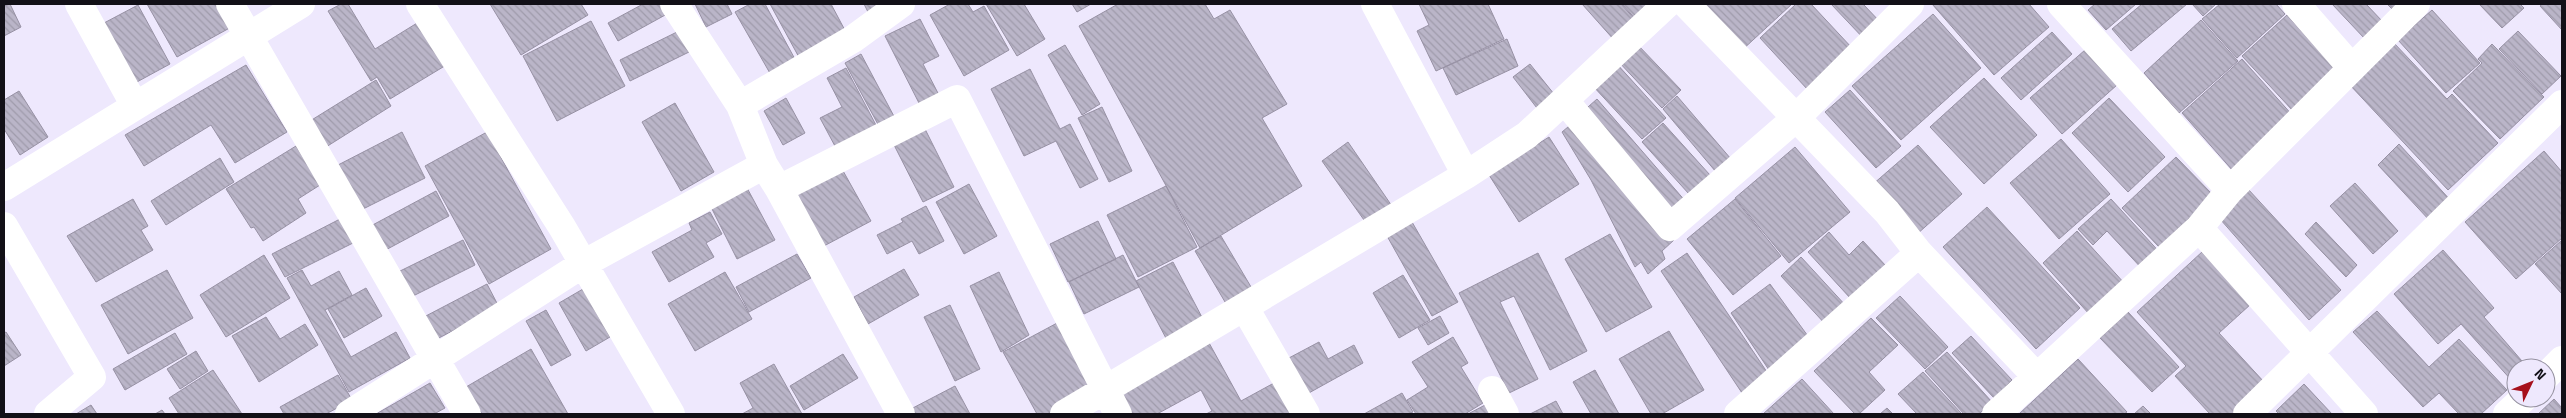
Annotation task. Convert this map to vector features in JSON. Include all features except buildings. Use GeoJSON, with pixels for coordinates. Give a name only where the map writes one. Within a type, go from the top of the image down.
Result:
{"type":"FeatureCollection","features":[{"type":"Feature","properties":{"kind":"street"},"geometry":{"type":"LineString","coordinates":[[79,4],[135,106]]}},
{"type":"Feature","properties":{"kind":"street"},"geometry":{"type":"LineString","coordinates":[[230,4],[466,414]]}},
{"type":"Feature","properties":{"kind":"street"},"geometry":{"type":"LineString","coordinates":[[4,187],[301,4]]}},
{"type":"Feature","properties":{"kind":"street"},"geometry":{"type":"LineString","coordinates":[[420,4],[583,264],[671,414]]}},
{"type":"Feature","properties":{"kind":"street"},"geometry":{"type":"LineString","coordinates":[[674,4],[740,105],[764,165],[780,189],[901,414]]}},
{"type":"Feature","properties":{"kind":"street"},"geometry":{"type":"LineString","coordinates":[[740,105],[853,39],[902,4]]}},
{"type":"Feature","properties":{"kind":"street"},"geometry":{"type":"LineString","coordinates":[[1375,4],[1466,174]]}},
{"type":"Feature","properties":{"kind":"street"},"geometry":{"type":"LineString","coordinates":[[1064,414],[1245,308],[1527,135],[1667,4]]}},
{"type":"Feature","properties":{"kind":"street"},"geometry":{"type":"LineString","coordinates":[[1686,4],[1887,212],[1919,253],[2037,377]]}},
{"type":"Feature","properties":{"kind":"street"},"geometry":{"type":"LineString","coordinates":[[1565,101],[1670,227],[1796,118],[1910,4]]}},
{"type":"Feature","properties":{"kind":"street"},"geometry":{"type":"LineString","coordinates":[[2061,4],[2230,190]]}},
{"type":"Feature","properties":{"kind":"street"},"geometry":{"type":"LineString","coordinates":[[2296,4],[2350,67]]}},
{"type":"Feature","properties":{"kind":"street"},"geometry":{"type":"LineString","coordinates":[[1996,414],[2199,228],[2230,190],[2350,67],[2416,4]]}},
{"type":"Feature","properties":{"kind":"street"},"geometry":{"type":"LineString","coordinates":[[780,189],[957,99],[1118,414]]}},
{"type":"Feature","properties":{"kind":"street"},"geometry":{"type":"LineString","coordinates":[[2247,414],[2562,104]]}},
{"type":"Feature","properties":{"kind":"street"},"geometry":{"type":"LineString","coordinates":[[349,414],[583,264],[764,165]]}},
{"type":"Feature","properties":{"kind":"street"},"geometry":{"type":"LineString","coordinates":[[4,226],[92,377],[48,414]]}},
{"type":"Feature","properties":{"kind":"street"},"geometry":{"type":"LineString","coordinates":[[2199,228],[2364,414]]}},
{"type":"Feature","properties":{"kind":"street"},"geometry":{"type":"LineString","coordinates":[[1738,414],[1919,253]]}},
{"type":"Feature","properties":{"kind":"street"},"geometry":{"type":"LineString","coordinates":[[1245,308],[1306,414]]}},
{"type":"Feature","properties":{"kind":"street"},"geometry":{"type":"LineString","coordinates":[[1492,390],[1505,414]]}}]}
